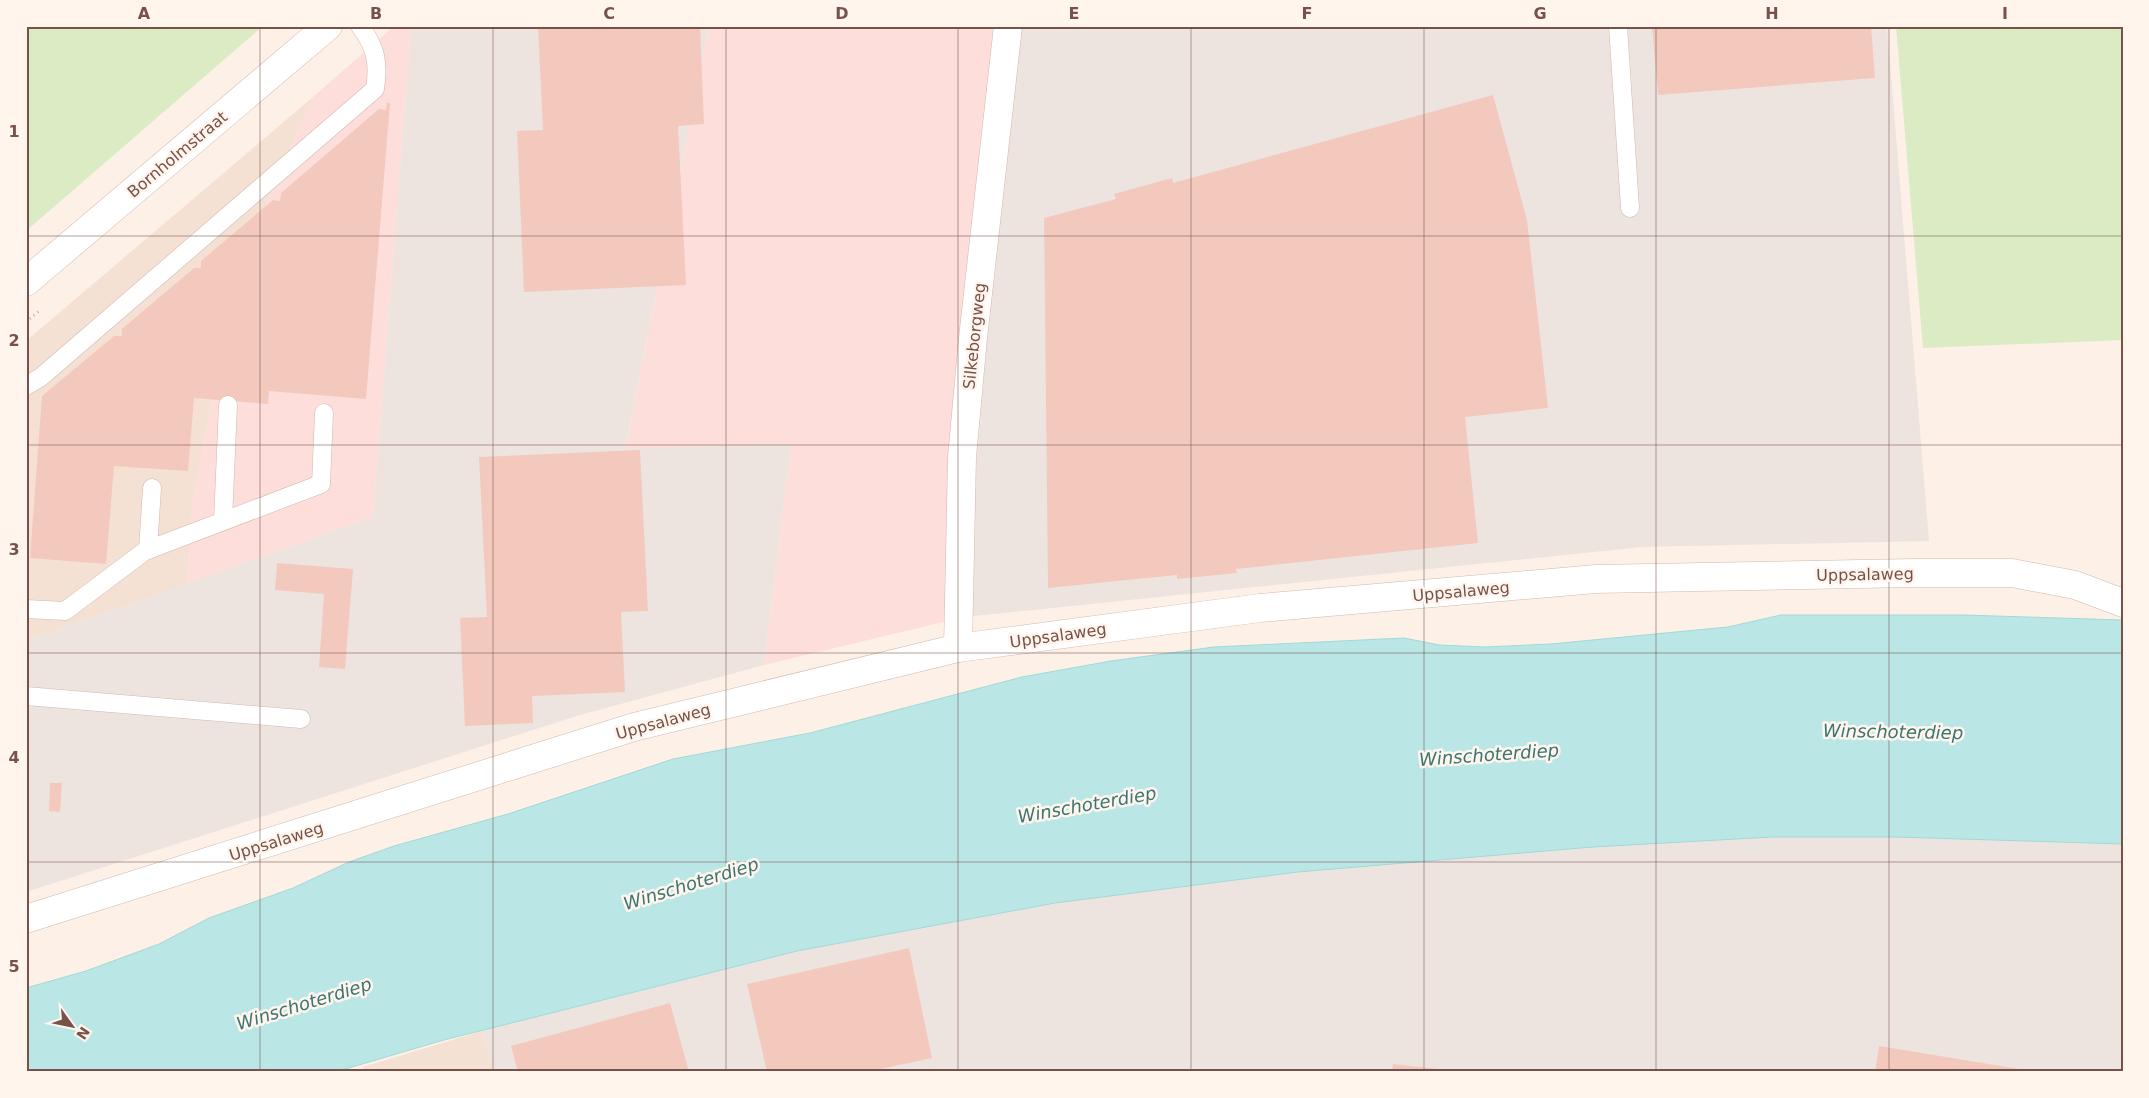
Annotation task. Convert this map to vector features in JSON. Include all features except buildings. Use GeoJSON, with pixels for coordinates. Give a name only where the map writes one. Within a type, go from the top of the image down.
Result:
{"type":"FeatureCollection","features":[{"type":"Feature","properties":{"kind":"street","name":"Bornholmstraat"},"geometry":{"type":"LineString","coordinates":[[26,282],[328,26]]}},
{"type":"Feature","properties":{"kind":"street","name":"Silkeborgweg"},"geometry":{"type":"LineString","coordinates":[[958,648],[962,457],[973,338],[1008,26]]}},
{"type":"Feature","properties":{"kind":"street","name":"Uppsalaweg"},"geometry":{"type":"LineString","coordinates":[[26,918],[634,728],[958,648],[1260,608],[1596,579],[2012,573],[2076,586],[2123,603]]}},
{"type":"Feature","properties":{"kind":"lane"},"geometry":{"type":"LineString","coordinates":[[26,386],[41,377],[376,88],[379,69],[374,49],[360,26]]}},
{"type":"Feature","properties":{"kind":"lane"},"geometry":{"type":"LineString","coordinates":[[1618,26],[1630,208]]}},
{"type":"Feature","properties":{"kind":"lane"},"geometry":{"type":"LineString","coordinates":[[222,521],[228,405]]}},
{"type":"Feature","properties":{"kind":"lane"},"geometry":{"type":"LineString","coordinates":[[26,609],[65,611],[148,550],[320,484],[324,413]]}},
{"type":"Feature","properties":{"kind":"lane"},"geometry":{"type":"LineString","coordinates":[[148,550],[152,488]]}},
{"type":"Feature","properties":{"kind":"lane"},"geometry":{"type":"LineString","coordinates":[[26,696],[301,719]]}},
{"type":"Feature","properties":{"kind":"shaded area"},"geometry":{"type":"Polygon","coordinates":[[[394,26],[411,26],[373,517],[187,584],[191,514],[215,382],[252,237],[313,97],[394,26]]]}},
{"type":"Feature","properties":{"kind":"shaded area"},"geometry":{"type":"Polygon","coordinates":[[[411,26],[709,26],[625,449],[791,443],[764,665],[580,715],[26,892],[26,641],[373,517],[411,26]]]}},
{"type":"Feature","properties":{"kind":"shaded area"},"geometry":{"type":"Polygon","coordinates":[[[709,26],[1013,26],[964,617],[764,665],[791,443],[625,450],[709,26]]]}},
{"type":"Feature","properties":{"kind":"shaded area"},"geometry":{"type":"Polygon","coordinates":[[[1013,26],[1887,26],[1929,541],[1642,547],[964,617],[1013,26]]]}},
{"type":"Feature","properties":{"kind":"shaded area"},"geometry":{"type":"Polygon","coordinates":[[[313,97],[252,237],[215,382],[191,514],[187,584],[26,641],[26,341],[313,97]]]}},
{"type":"Feature","properties":{"kind":"shaded area"},"geometry":{"type":"Polygon","coordinates":[[[1890,832],[2123,840],[2123,1072],[494,1072],[482,1031],[701,968],[971,912],[1581,835],[1890,832]]]}},
{"type":"Feature","properties":{"kind":"shaded area"},"geometry":{"type":"Polygon","coordinates":[[[482,1031],[494,1072],[365,1072],[363,1067],[482,1031]]]}},
{"type":"Feature","properties":{"kind":"green space"},"geometry":{"type":"Polygon","coordinates":[[[26,26],[263,26],[26,231],[26,26]]]}},
{"type":"Feature","properties":{"kind":"green space"},"geometry":{"type":"Polygon","coordinates":[[[1896,26],[2123,26],[2123,340],[1923,348],[1896,26]]]}},
{"type":"Feature","properties":{"kind":"water","name":"Winschoterdiep"},"geometry":{"type":"Polygon","coordinates":[[[1781,615],[1963,615],[2123,620],[2123,844],[1896,837],[1772,837],[1593,847],[1298,872],[1055,903],[797,951],[444,1040],[335,1072],[26,1072],[26,988],[86,971],[159,944],[209,918],[293,888],[349,862],[394,846],[508,814],[673,759],[810,733],[1022,677],[1111,661],[1214,647],[1404,638],[1439,645],[1485,647],[1551,644],[1728,627],[1781,615]]]}}]}
